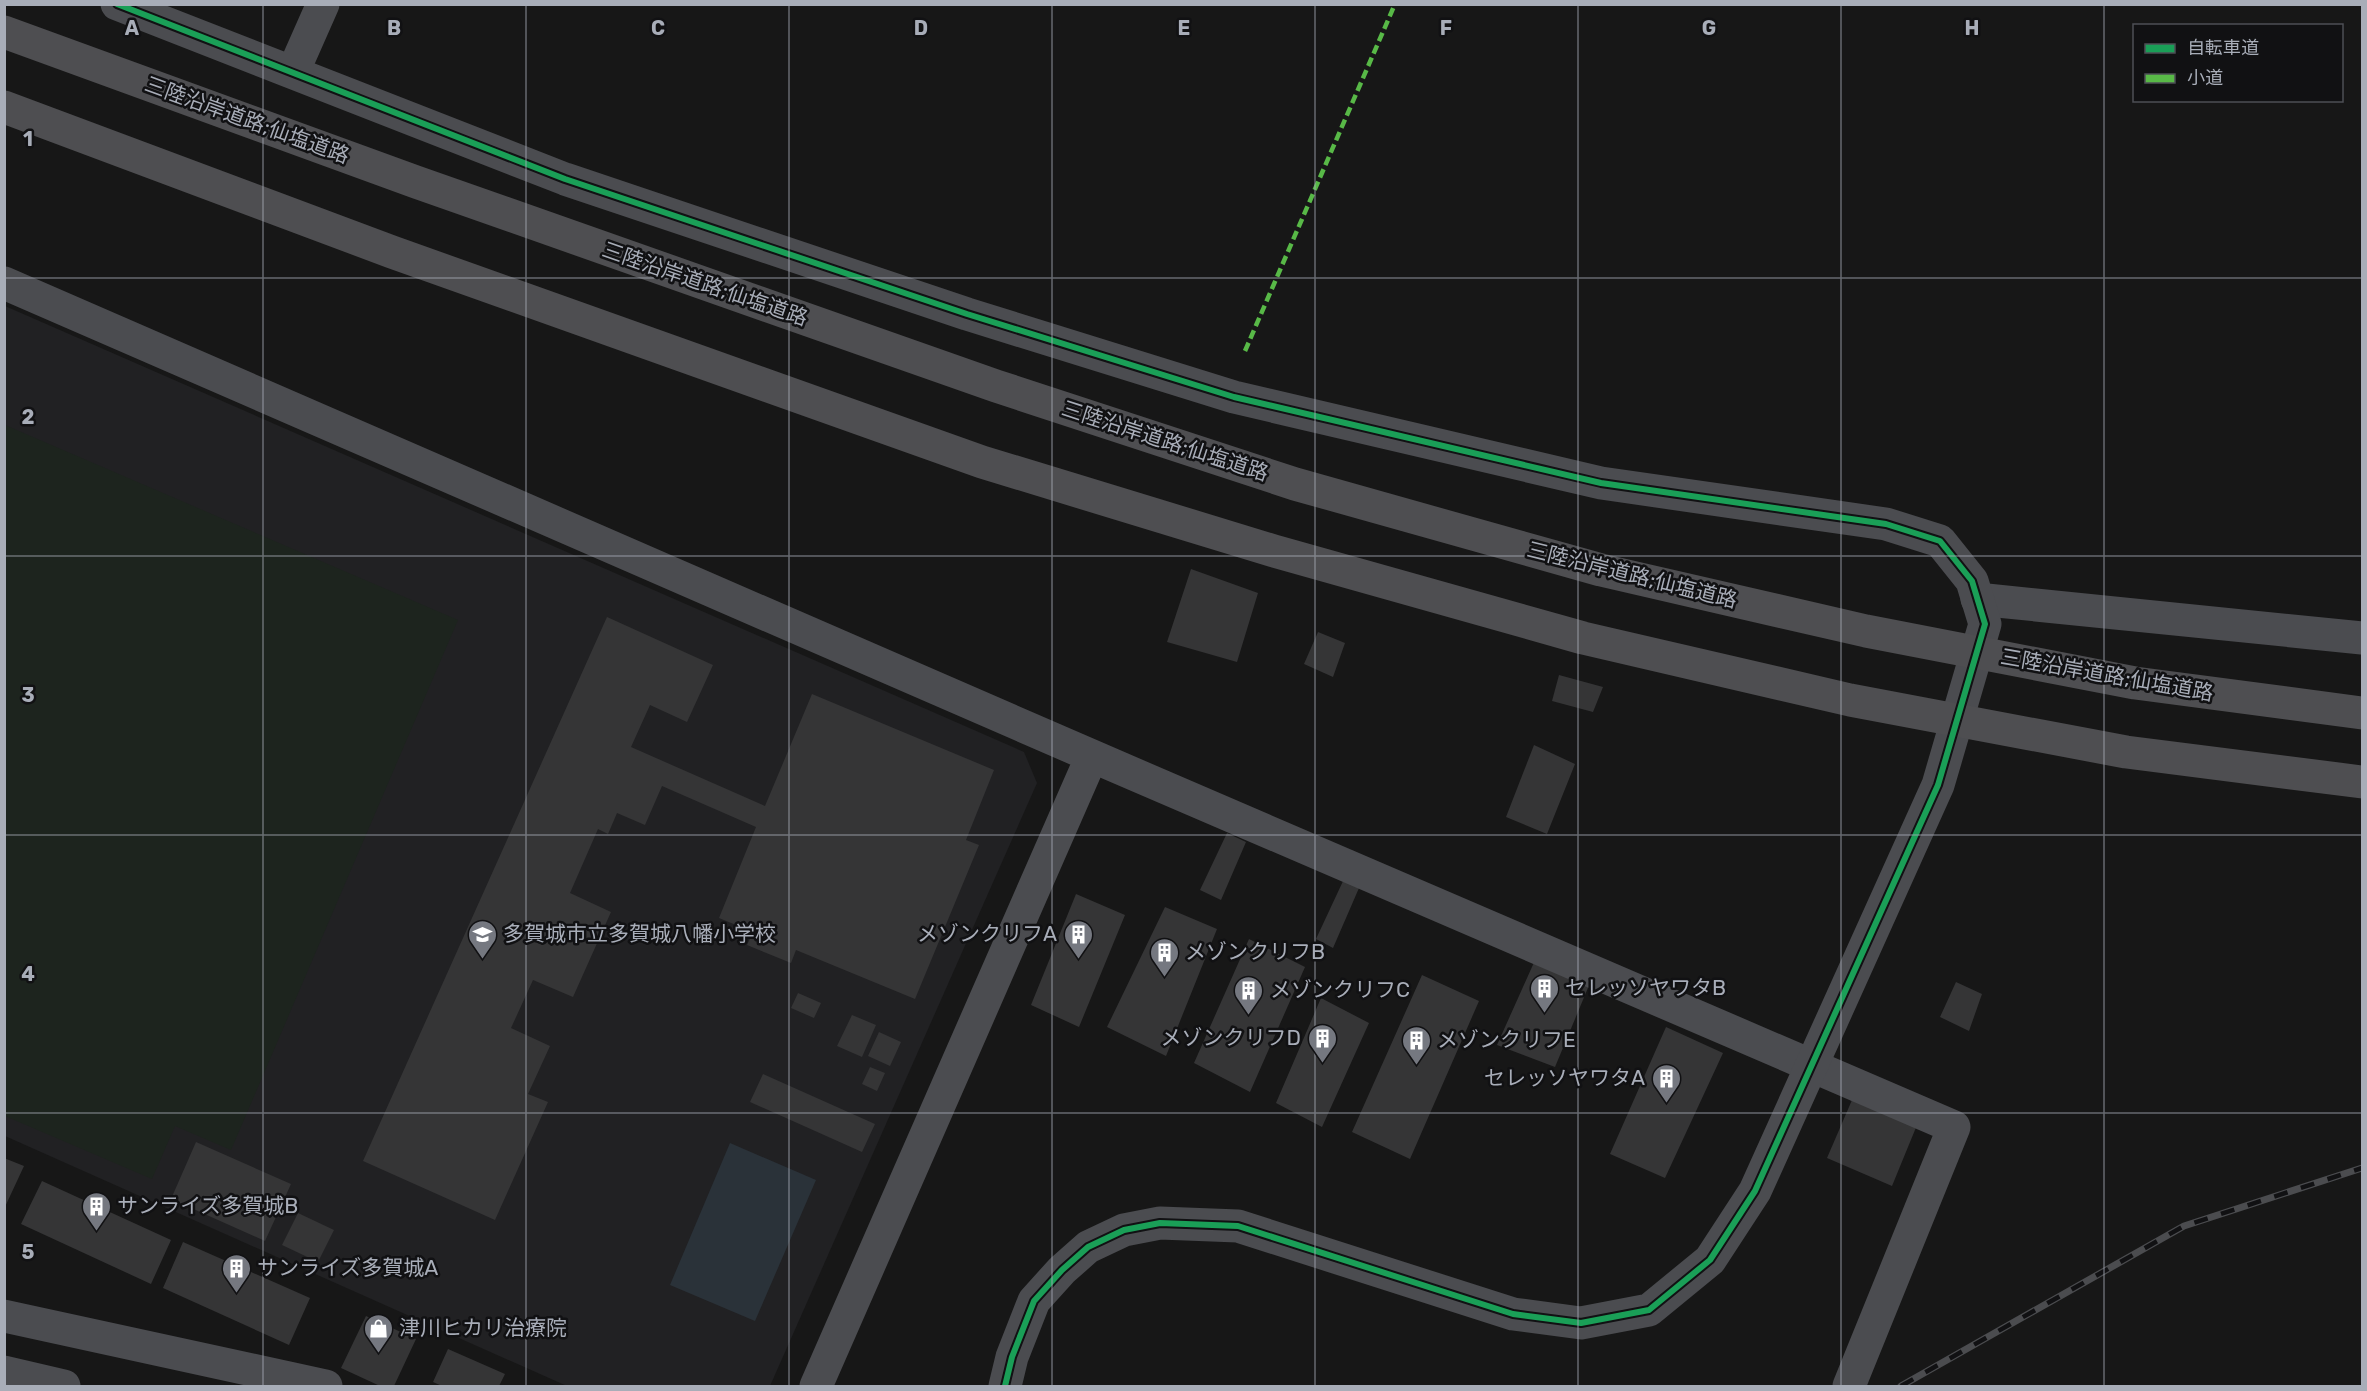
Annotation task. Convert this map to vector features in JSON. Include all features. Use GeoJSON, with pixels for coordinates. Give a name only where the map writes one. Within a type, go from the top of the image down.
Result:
{"type":"FeatureCollection","features":[{"type":"Feature","properties":{"kind":"highway","name":"三陸沿岸道路;仙塩道路"},"geometry":{"type":"LineString","coordinates":[[4,32],[416,182],[896,351],[1295,484],[1601,570],[1866,631],[2135,683],[2362,713]]}},
{"type":"Feature","properties":{"kind":"highway"},"geometry":{"type":"LineString","coordinates":[[4,107],[403,256],[982,462],[1286,554],[1583,638],[1850,700],[2126,752],[2362,782]]}},
{"type":"Feature","properties":{"kind":"street"},"geometry":{"type":"LineString","coordinates":[[117,4],[565,179],[967,314],[1234,397],[1601,483],[1886,524],[1940,541],[1972,581],[1985,624],[1938,784],[1755,1191],[1710,1260],[1649,1310],[1581,1323],[1513,1314],[1238,1226],[1160,1222],[1124,1230],[1088,1247],[1062,1270],[1034,1301],[1012,1357],[1005,1386]]}},
{"type":"Feature","properties":{"kind":"street"},"geometry":{"type":"LineString","coordinates":[[293,72],[323,4]]}},
{"type":"Feature","properties":{"kind":"street"},"geometry":{"type":"LineString","coordinates":[[4,283],[1092,756],[1954,1127],[1849,1386]]}},
{"type":"Feature","properties":{"kind":"street"},"geometry":{"type":"LineString","coordinates":[[1977,599],[2362,638]]}},
{"type":"Feature","properties":{"kind":"street"},"geometry":{"type":"LineString","coordinates":[[816,1386],[1092,756]]}},
{"type":"Feature","properties":{"kind":"street"},"geometry":{"type":"LineString","coordinates":[[4,1316],[326,1386]]}},
{"type":"Feature","properties":{"kind":"street"},"geometry":{"type":"LineString","coordinates":[[4,1372],[64,1386]]}},
{"type":"Feature","properties":{"kind":"shaded area","name":"多賀城市立多賀城八幡小学校"},"geometry":{"type":"Polygon","coordinates":[[[5,306],[1024,752],[1037,783],[770,1386],[567,1386],[5,1136],[5,306]]]}},
{"type":"Feature","properties":{"kind":"shaded area"},"geometry":{"type":"Polygon","coordinates":[[[5,425],[458,620],[231,1150],[175,1126],[152,1179],[5,1116],[5,425]]]}},
{"type":"Feature","properties":{"kind":"shaded area"},"geometry":{"type":"Polygon","coordinates":[[[730,1143],[816,1180],[755,1321],[670,1285],[730,1143]]]}},
{"type":"Feature","properties":{"kind":"building"},"geometry":{"type":"Polygon","coordinates":[[[1191,569],[1258,593],[1237,662],[1167,642],[1191,569]]]}},
{"type":"Feature","properties":{"kind":"building"},"geometry":{"type":"Polygon","coordinates":[[[607,617],[713,665],[687,722],[650,705],[631,747],[765,806],[812,694],[994,770],[966,840],[979,845],[915,999],[796,950],[791,963],[747,945],[753,932],[719,918],[756,827],[662,786],[645,825],[617,813],[608,834],[598,829],[570,893],[611,912],[573,997],[533,980],[511,1028],[550,1046],[528,1094],[548,1102],[495,1220],[363,1161],[607,617]]]}},
{"type":"Feature","properties":{"kind":"building"},"geometry":{"type":"Polygon","coordinates":[[[1318,632],[1345,643],[1333,677],[1304,664],[1318,632]]]}},
{"type":"Feature","properties":{"kind":"building"},"geometry":{"type":"Polygon","coordinates":[[[1559,675],[1603,687],[1593,712],[1552,701],[1559,675]]]}},
{"type":"Feature","properties":{"kind":"building"},"geometry":{"type":"Polygon","coordinates":[[[1534,745],[1575,764],[1547,834],[1506,817],[1534,745]]]}},
{"type":"Feature","properties":{"kind":"building"},"geometry":{"type":"Polygon","coordinates":[[[1227,833],[1246,842],[1221,900],[1200,890],[1227,833]]]}},
{"type":"Feature","properties":{"kind":"building"},"geometry":{"type":"Polygon","coordinates":[[[1344,879],[1359,888],[1333,948],[1316,939],[1344,879]]]}},
{"type":"Feature","properties":{"kind":"building","name":"メゾンクリフA"},"geometry":{"type":"Polygon","coordinates":[[[1076,894],[1125,915],[1079,1027],[1031,1005],[1076,894]]]}},
{"type":"Feature","properties":{"kind":"building","name":"メゾンクリフB"},"geometry":{"type":"Polygon","coordinates":[[[1165,907],[1217,929],[1166,1056],[1107,1027],[1165,907]]]}},
{"type":"Feature","properties":{"kind":"building","name":"メゾンクリフC"},"geometry":{"type":"Polygon","coordinates":[[[1249,939],[1305,967],[1250,1092],[1194,1063],[1249,939]]]}},
{"type":"Feature","properties":{"kind":"building","name":"セレッソヤワタB"},"geometry":{"type":"Polygon","coordinates":[[[1536,958],[1590,983],[1555,1067],[1497,1045],[1536,958]]]}},
{"type":"Feature","properties":{"kind":"building","name":"メゾンクリフE"},"geometry":{"type":"Polygon","coordinates":[[[1422,975],[1479,1001],[1410,1159],[1352,1132],[1422,975]]]}},
{"type":"Feature","properties":{"kind":"building"},"geometry":{"type":"Polygon","coordinates":[[[1956,982],[1982,994],[1969,1031],[1940,1017],[1956,982]]]}},
{"type":"Feature","properties":{"kind":"building"},"geometry":{"type":"Polygon","coordinates":[[[798,993],[821,1003],[814,1018],[791,1008],[798,993]]]}},
{"type":"Feature","properties":{"kind":"building","name":"メゾンクリフD"},"geometry":{"type":"Polygon","coordinates":[[[1321,998],[1369,1023],[1322,1127],[1276,1103],[1321,998]]]}},
{"type":"Feature","properties":{"kind":"building"},"geometry":{"type":"Polygon","coordinates":[[[852,1015],[876,1025],[862,1057],[837,1046],[852,1015]]]}},
{"type":"Feature","properties":{"kind":"building","name":"セレッソヤワタA"},"geometry":{"type":"Polygon","coordinates":[[[1666,1027],[1723,1053],[1665,1178],[1610,1154],[1666,1027]]]}},
{"type":"Feature","properties":{"kind":"building"},"geometry":{"type":"Polygon","coordinates":[[[879,1032],[901,1042],[890,1066],[868,1056],[879,1032]]]}},
{"type":"Feature","properties":{"kind":"building"},"geometry":{"type":"Polygon","coordinates":[[[870,1067],[885,1073],[877,1091],[862,1084],[870,1067]]]}},
{"type":"Feature","properties":{"kind":"building"},"geometry":{"type":"Polygon","coordinates":[[[763,1074],[875,1124],[862,1152],[750,1102],[763,1074]]]}},
{"type":"Feature","properties":{"kind":"building"},"geometry":{"type":"Polygon","coordinates":[[[1852,1100],[1917,1125],[1892,1186],[1827,1158],[1852,1100]]]}},
{"type":"Feature","properties":{"kind":"building"},"geometry":{"type":"Polygon","coordinates":[[[196,1142],[291,1184],[265,1241],[171,1199],[196,1142]]]}},
{"type":"Feature","properties":{"kind":"building"},"geometry":{"type":"Polygon","coordinates":[[[4,1158],[24,1166],[4,1209],[4,1158]]]}},
{"type":"Feature","properties":{"kind":"building","name":"サンライズ多賀城B"},"geometry":{"type":"Polygon","coordinates":[[[42,1181],[171,1240],[151,1284],[21,1224],[42,1181]]]}},
{"type":"Feature","properties":{"kind":"building"},"geometry":{"type":"Polygon","coordinates":[[[298,1213],[334,1230],[318,1262],[282,1245],[298,1213]]]}},
{"type":"Feature","properties":{"kind":"building","name":"サンライズ多賀城A"},"geometry":{"type":"Polygon","coordinates":[[[183,1242],[310,1298],[289,1345],[163,1288],[183,1242]]]}},
{"type":"Feature","properties":{"kind":"building"},"geometry":{"type":"Polygon","coordinates":[[[366,1316],[416,1339],[394,1386],[380,1386],[341,1368],[366,1316]]]}},
{"type":"Feature","properties":{"kind":"building"},"geometry":{"type":"Polygon","coordinates":[[[448,1349],[505,1374],[499,1386],[442,1386],[433,1382],[448,1349]]]}},
{"type":"Feature","properties":{"kind":"railway"},"geometry":{"type":"LineString","coordinates":[[1901,1386],[2184,1226],[2362,1168]]}},
{"type":"Feature","properties":{"kind":"marked path"},"geometry":{"type":"LineString","coordinates":[[1245,351],[1395,4]]}},
{"type":"Feature","properties":{"kind":"cycle path"},"geometry":{"type":"LineString","coordinates":[[117,4],[565,179],[967,314],[1234,397],[1601,483],[1886,524],[1940,541],[1972,581],[1985,624],[1938,785],[1755,1191],[1710,1260],[1649,1310],[1581,1323],[1513,1314],[1238,1226],[1160,1223],[1124,1230],[1088,1247],[1062,1270],[1034,1301],[1012,1357],[1005,1386]]}},
{"type":"Feature","properties":{"kind":"place","name":"多賀城市立多賀城八幡小学校"},"geometry":{"type":"Point","coordinates":[482,960]}},
{"type":"Feature","properties":{"kind":"place","name":"メゾンクリフA"},"geometry":{"type":"Point","coordinates":[1078,960]}},
{"type":"Feature","properties":{"kind":"place","name":"メゾンクリフB"},"geometry":{"type":"Point","coordinates":[1164,978]}},
{"type":"Feature","properties":{"kind":"place","name":"セレッソヤワタB"},"geometry":{"type":"Point","coordinates":[1544,1014]}},
{"type":"Feature","properties":{"kind":"place","name":"メゾンクリフC"},"geometry":{"type":"Point","coordinates":[1249,1016]}},
{"type":"Feature","properties":{"kind":"place","name":"メゾンクリフD"},"geometry":{"type":"Point","coordinates":[1322,1064]}},
{"type":"Feature","properties":{"kind":"place","name":"メゾンクリフE"},"geometry":{"type":"Point","coordinates":[1416,1066]}},
{"type":"Feature","properties":{"kind":"place","name":"セレッソヤワタA"},"geometry":{"type":"Point","coordinates":[1666,1104]}},
{"type":"Feature","properties":{"kind":"place","name":"サンライズ多賀城B"},"geometry":{"type":"Point","coordinates":[96,1232]}},
{"type":"Feature","properties":{"kind":"place","name":"サンライズ多賀城A"},"geometry":{"type":"Point","coordinates":[236,1294]}},
{"type":"Feature","properties":{"kind":"place","name":"津川ヒカリ治療院"},"geometry":{"type":"Point","coordinates":[378,1354]}}]}
